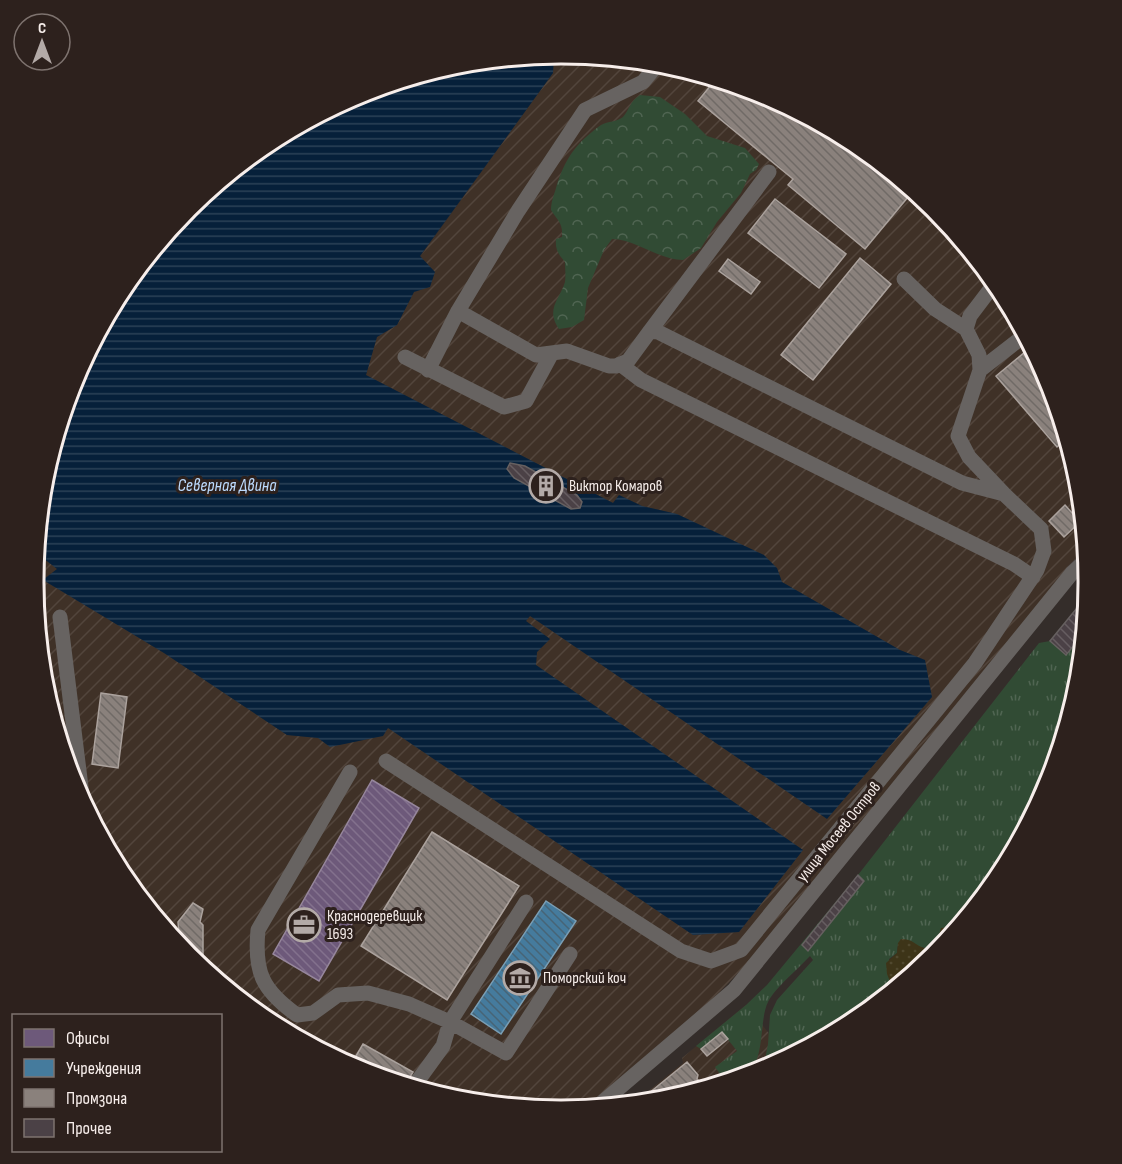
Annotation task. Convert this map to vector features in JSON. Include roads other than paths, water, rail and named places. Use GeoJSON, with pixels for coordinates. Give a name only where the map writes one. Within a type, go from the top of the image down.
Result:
{"type":"FeatureCollection","features":[{"type":"Feature","properties":{"kind":"street"},"geometry":{"type":"LineString","coordinates":[[428,370],[458,312],[518,212],[585,110],[643,82],[651,72]]}},
{"type":"Feature","properties":{"kind":"street"},"geometry":{"type":"LineString","coordinates":[[458,312],[536,355],[567,351],[609,366],[628,361],[769,172]]}},
{"type":"Feature","properties":{"kind":"street"},"geometry":{"type":"LineString","coordinates":[[386,761],[681,951],[711,961],[741,950],[975,663],[1033,576],[1044,551],[1041,529],[969,457],[958,436],[980,370],[979,355],[966,329],[935,309],[904,279]]}},
{"type":"Feature","properties":{"kind":"street"},"geometry":{"type":"LineString","coordinates":[[966,329],[970,316],[989,291]]}},
{"type":"Feature","properties":{"kind":"street"},"geometry":{"type":"LineString","coordinates":[[650,331],[658,332],[962,483],[1004,494]]}},
{"type":"Feature","properties":{"kind":"street"},"geometry":{"type":"LineString","coordinates":[[980,370],[1018,339]]}},
{"type":"Feature","properties":{"kind":"street"},"geometry":{"type":"LineString","coordinates":[[405,357],[504,407],[526,401],[552,353]]}},
{"type":"Feature","properties":{"kind":"street"},"geometry":{"type":"LineString","coordinates":[[620,364],[641,380],[1014,564],[1033,576]]}},
{"type":"Feature","properties":{"kind":"street","name":"улица Мосеев Остров"},"geometry":{"type":"LineString","coordinates":[[609,1097],[735,990],[1057,591],[1078,569]]}},
{"type":"Feature","properties":{"kind":"street"},"geometry":{"type":"LineString","coordinates":[[60,617],[79,769]]}},
{"type":"Feature","properties":{"kind":"street"},"geometry":{"type":"LineString","coordinates":[[350,772],[258,930],[255,955],[265,985],[278,1001],[297,1016],[313,1013],[338,995],[369,993],[409,1004],[450,1022],[506,1053],[570,954]]}},
{"type":"Feature","properties":{"kind":"street"},"geometry":{"type":"LineString","coordinates":[[419,1079],[443,1046],[450,1022],[526,903]]}},
{"type":"Feature","properties":{"kind":"water","name":"Северная Двина"},"geometry":{"type":"Polygon","coordinates":[[[553,64],[553,73],[420,256],[435,272],[430,287],[414,292],[397,325],[377,337],[366,375],[613,503],[619,495],[642,506],[677,514],[764,555],[777,568],[782,582],[900,650],[925,660],[932,697],[827,819],[530,616],[526,621],[550,639],[537,652],[536,665],[803,850],[739,932],[693,935],[388,728],[383,736],[330,747],[318,738],[287,735],[164,653],[44,581],[57,569],[45,559],[48,514],[61,448],[83,384],[113,323],[131,294],[150,267],[195,216],[246,171],[273,152],[332,118],[363,104],[427,82],[460,74],[553,64]]]}},
{"type":"Feature","properties":{"kind":"place","name":"Виктор Комаров"},"geometry":{"type":"Point","coordinates":[546,486]}},
{"type":"Feature","properties":{"kind":"place","name":"Краснодеревщик 1693"},"geometry":{"type":"Point","coordinates":[304,925]}},
{"type":"Feature","properties":{"kind":"place","name":"Поморский коч"},"geometry":{"type":"Point","coordinates":[520,978]}}]}
